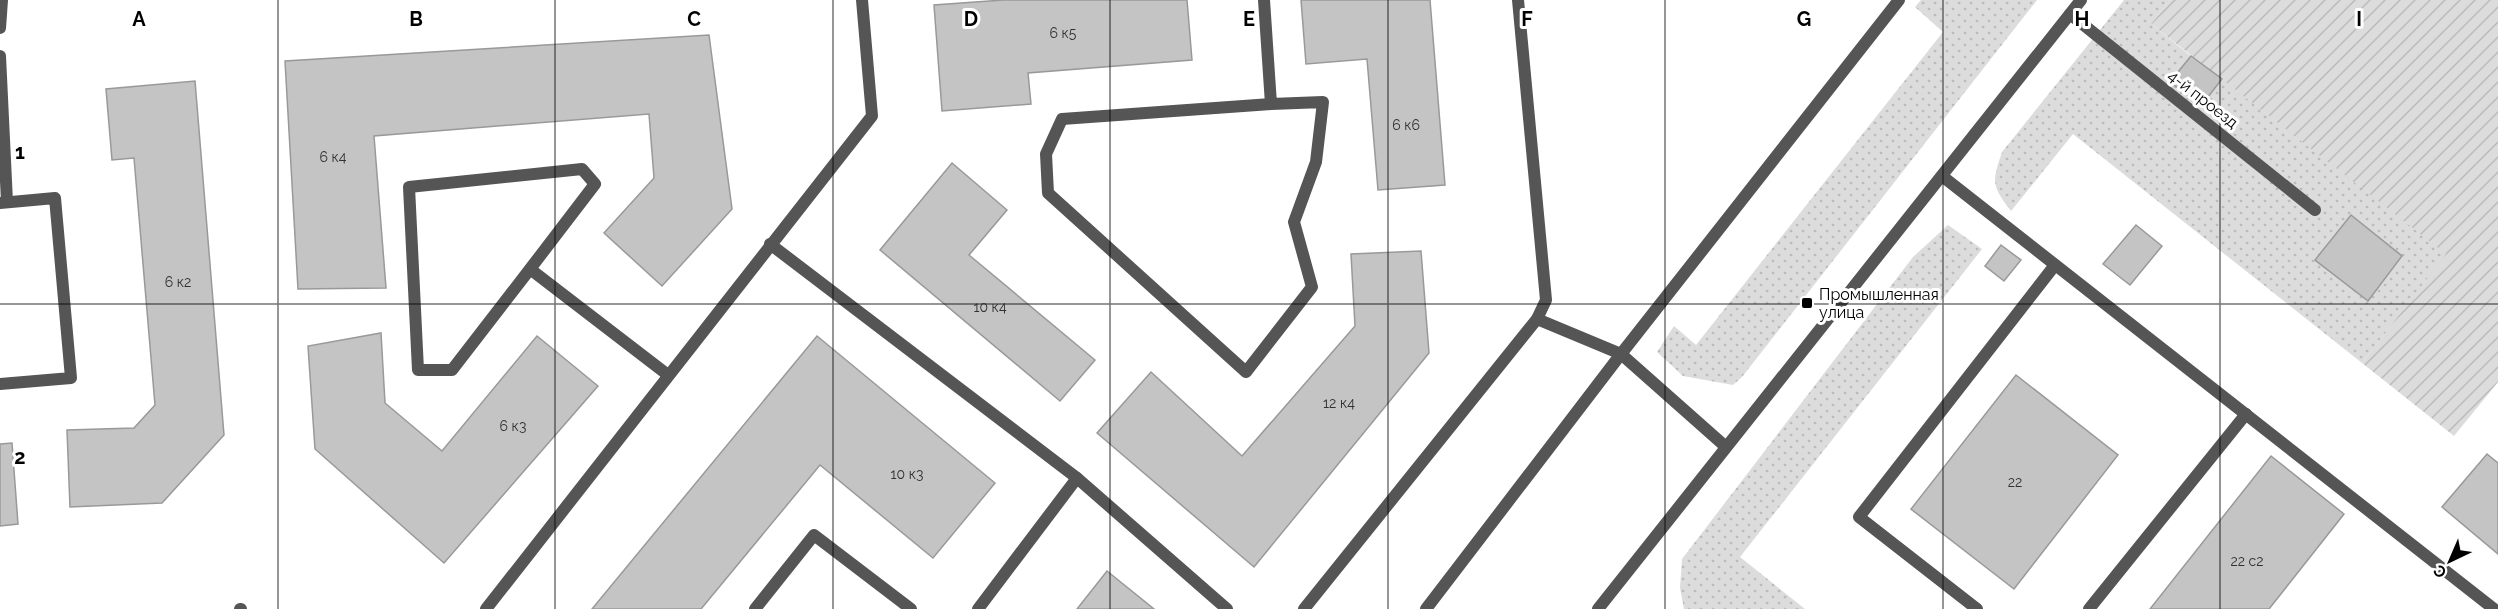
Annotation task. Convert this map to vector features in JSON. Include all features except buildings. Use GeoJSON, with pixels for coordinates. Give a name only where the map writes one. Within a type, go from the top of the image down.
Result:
{"type":"FeatureCollection","features":[{"type":"Feature","properties":{"kind":"street"},"geometry":{"type":"LineString","coordinates":[[0,28],[2,0]]}},
{"type":"Feature","properties":{"kind":"street"},"geometry":{"type":"LineString","coordinates":[[486,609],[872,116],[862,0]]}},
{"type":"Feature","properties":{"kind":"street"},"geometry":{"type":"LineString","coordinates":[[1264,0],[1271,104]]}},
{"type":"Feature","properties":{"kind":"street"},"geometry":{"type":"LineString","coordinates":[[1304,609],[1537,319],[1546,300],[1518,0]]}},
{"type":"Feature","properties":{"kind":"street"},"geometry":{"type":"LineString","coordinates":[[1426,609],[1621,354],[1899,0]]}},
{"type":"Feature","properties":{"kind":"street"},"geometry":{"type":"LineString","coordinates":[[1601,608],[2081,0]]}},
{"type":"Feature","properties":{"kind":"street","name":"4-й проезд"},"geometry":{"type":"LineString","coordinates":[[2070,14],[2315,210]]}},
{"type":"Feature","properties":{"kind":"street"},"geometry":{"type":"LineString","coordinates":[[0,56],[4,203],[55,198],[71,378],[0,384]]}},
{"type":"Feature","properties":{"kind":"street"},"geometry":{"type":"LineString","coordinates":[[1323,102],[1316,162],[1294,222],[1312,287],[1246,372],[1048,193],[1046,154],[1062,119],[1271,104],[1323,102]]}},
{"type":"Feature","properties":{"kind":"street"},"geometry":{"type":"LineString","coordinates":[[582,169],[595,184],[530,269],[452,370],[418,370],[409,188],[582,169]]}},
{"type":"Feature","properties":{"kind":"street"},"geometry":{"type":"LineString","coordinates":[[1942,176],[2494,609]]}},
{"type":"Feature","properties":{"kind":"street"},"geometry":{"type":"LineString","coordinates":[[770,244],[1077,478],[1227,609]]}},
{"type":"Feature","properties":{"kind":"street"},"geometry":{"type":"LineString","coordinates":[[1977,609],[1859,517],[2055,265]]}},
{"type":"Feature","properties":{"kind":"street"},"geometry":{"type":"LineString","coordinates":[[530,269],[668,375]]}},
{"type":"Feature","properties":{"kind":"street"},"geometry":{"type":"LineString","coordinates":[[1537,319],[1621,354],[1726,447]]}},
{"type":"Feature","properties":{"kind":"street"},"geometry":{"type":"LineString","coordinates":[[2090,609],[2246,414]]}},
{"type":"Feature","properties":{"kind":"street"},"geometry":{"type":"LineString","coordinates":[[978,609],[1077,478]]}},
{"type":"Feature","properties":{"kind":"street"},"geometry":{"type":"LineString","coordinates":[[755,609],[814,536],[910,609]]}},
{"type":"Feature","properties":{"kind":"shaded area"},"geometry":{"type":"Polygon","coordinates":[[[1921,0],[2037,0],[1742,377],[1733,385],[1683,376],[1657,352],[1674,326],[1696,345],[1943,32],[1915,7],[1921,0]]]}},
{"type":"Feature","properties":{"kind":"shaded area"},"geometry":{"type":"Polygon","coordinates":[[[2124,0],[2170,0],[2151,24],[2191,56],[2171,82],[2201,106],[2222,79],[2447,254],[2362,363],[2073,134],[2011,211],[1995,183],[1996,170],[2002,152],[2124,0]],[[2351,215],[2368,301],[2402,256],[2351,215]]]}},
{"type":"Feature","properties":{"kind":"shaded area"},"geometry":{"type":"Polygon","coordinates":[[[2170,0],[2498,0],[2498,382],[2454,436],[2362,363],[2446,254],[2151,24],[2170,0]]]}},
{"type":"Feature","properties":{"kind":"shaded area"},"geometry":{"type":"Polygon","coordinates":[[[1948,225],[1982,249],[1740,557],[1805,609],[1684,609],[1680,588],[1682,559],[1913,257],[1948,225]]]}},
{"type":"Feature","properties":{"kind":"place","name":"Промышленная улица"},"geometry":{"type":"Point","coordinates":[1807,303]}}]}
